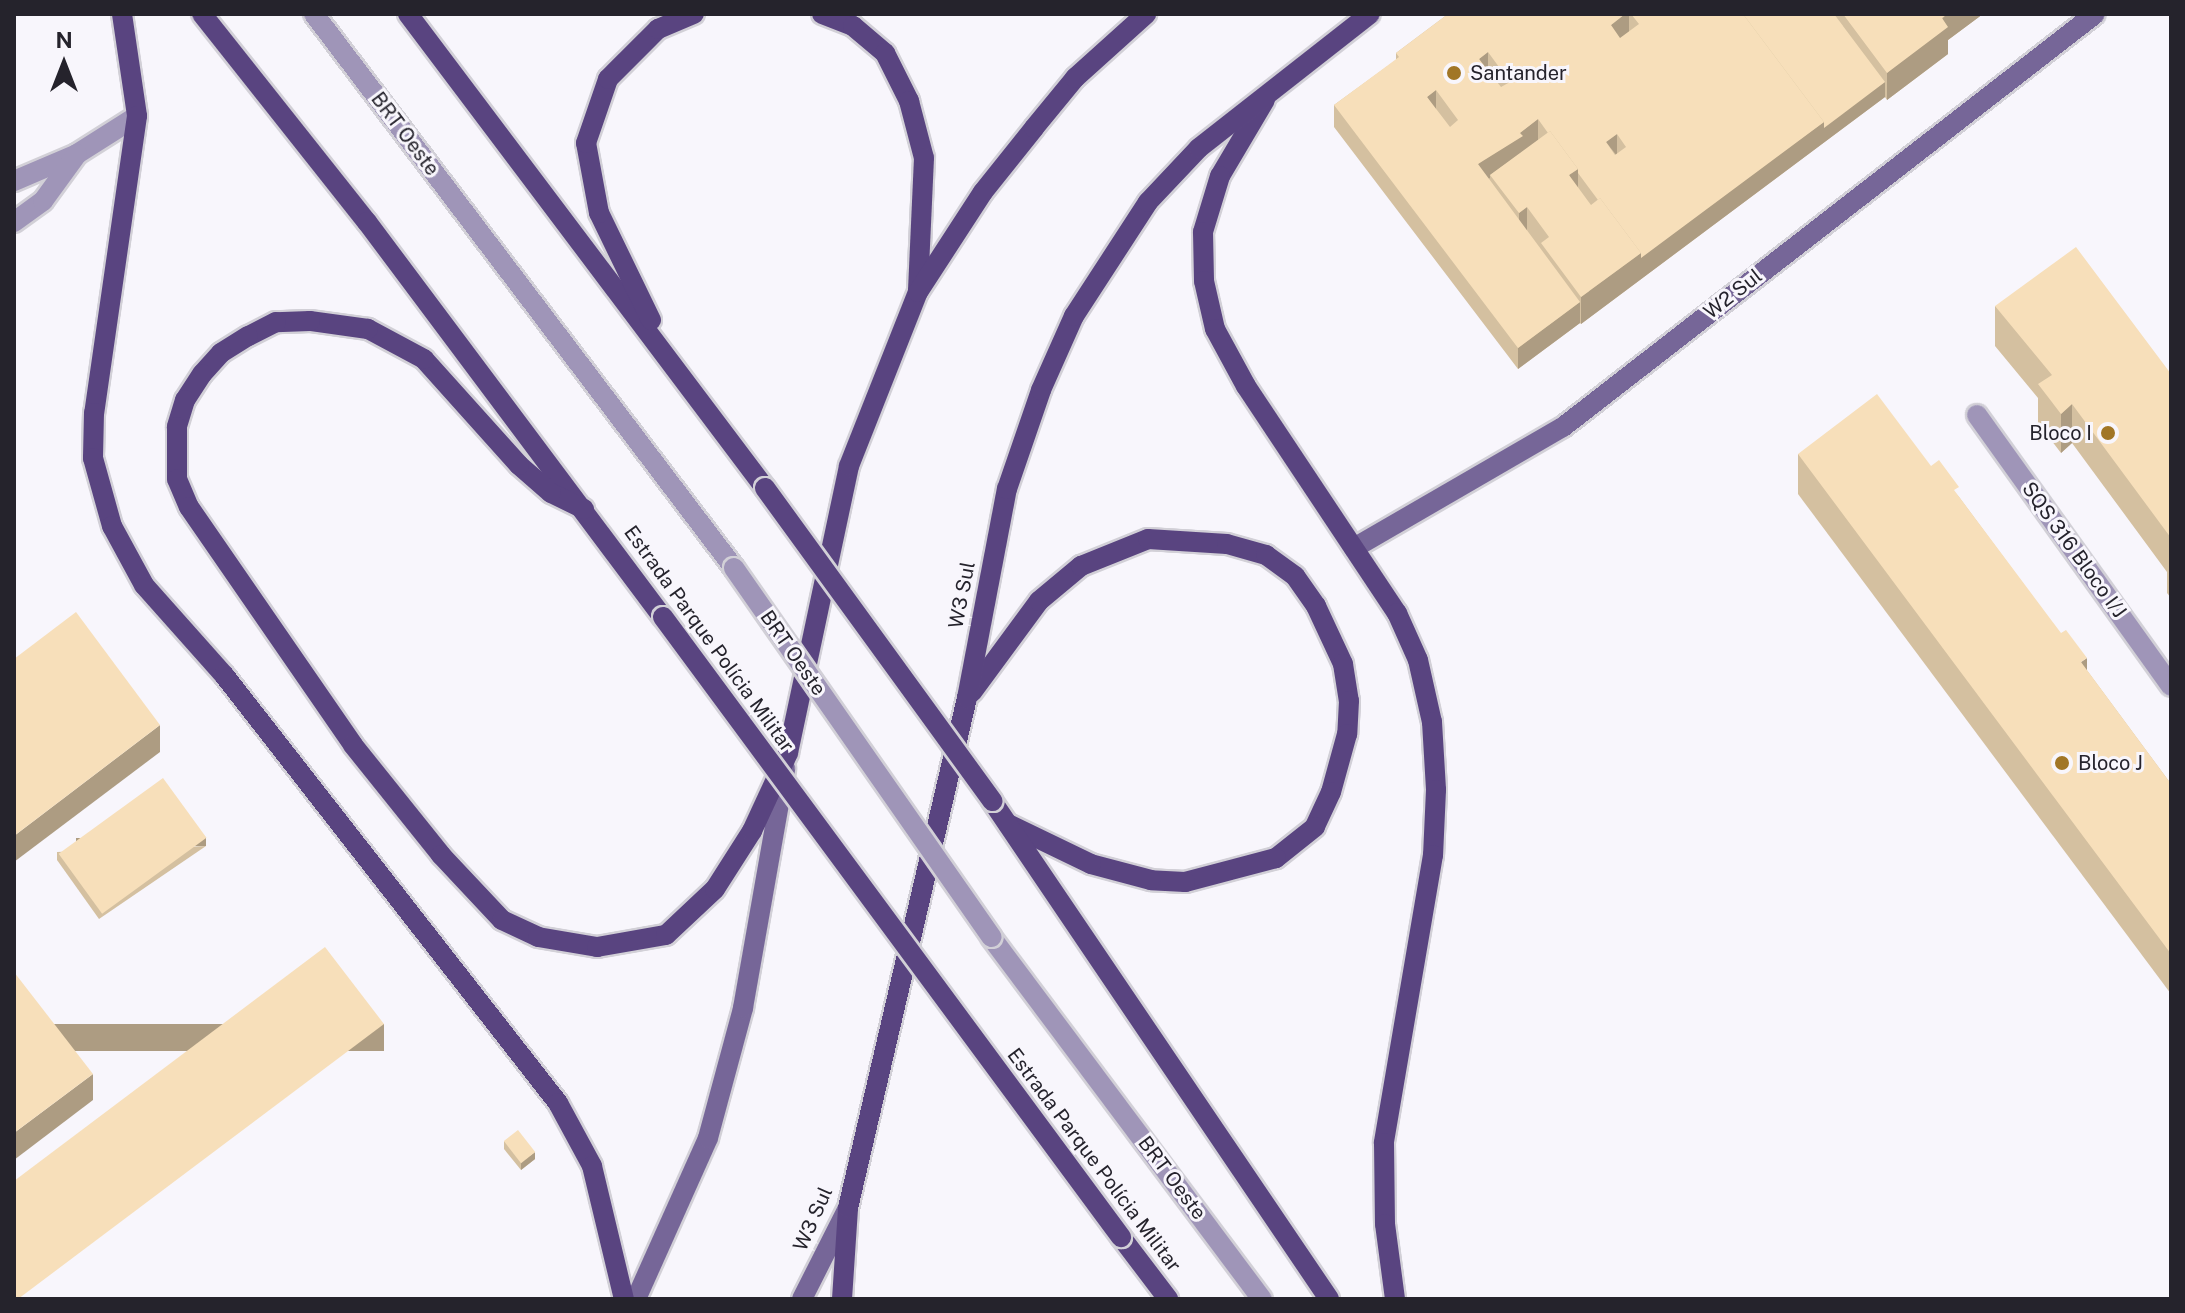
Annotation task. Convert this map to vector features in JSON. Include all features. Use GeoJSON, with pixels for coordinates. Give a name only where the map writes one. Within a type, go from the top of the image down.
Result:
{"type":"FeatureCollection","features":[{"type":"Feature","properties":{"kind":"main road"},"geometry":{"type":"LineString","coordinates":[[122,14],[137,116],[94,413],[93,458],[112,526],[144,585],[224,675],[558,1103],[592,1166],[624,1299]]}},
{"type":"Feature","properties":{"kind":"main road","name":"Estrada Parque Polícia Militar"},"geometry":{"type":"LineString","coordinates":[[202,14],[584,509],[1165,1297]]}},
{"type":"Feature","properties":{"kind":"main road"},"geometry":{"type":"LineString","coordinates":[[408,14],[669,356],[992,801],[1329,1299]]}},
{"type":"Feature","properties":{"kind":"main road"},"geometry":{"type":"LineString","coordinates":[[669,356],[599,213],[586,143],[608,79],[658,29],[694,14]]}},
{"type":"Feature","properties":{"kind":"main road"},"geometry":{"type":"LineString","coordinates":[[822,14],[853,26],[885,53],[909,101],[924,158],[918,292]]}},
{"type":"Feature","properties":{"kind":"main road"},"geometry":{"type":"LineString","coordinates":[[584,509],[551,493],[519,465],[424,359],[368,329],[310,321],[276,322],[248,336],[221,353],[202,374],[185,400],[177,427],[177,479],[230,570],[353,745],[441,855],[502,920],[568,945],[637,943],[666,935],[715,889],[752,831],[788,753],[849,466],[918,292],[983,192],[1042,118],[1075,78],[1146,14]]}},
{"type":"Feature","properties":{"kind":"main road","name":"W3 Sul"},"geometry":{"type":"LineString","coordinates":[[848,1208],[967,698],[1007,489],[1041,390],[1074,316],[1148,202],[1199,148],[1370,14]]}},
{"type":"Feature","properties":{"kind":"main road"},"geometry":{"type":"LineString","coordinates":[[1272,88],[1220,176],[1203,232],[1204,281],[1215,329],[1246,386],[1397,613],[1418,660],[1432,722],[1436,790],[1417,974],[1397,1052],[1384,1143],[1385,1224],[1395,1299]]}},
{"type":"Feature","properties":{"kind":"main road"},"geometry":{"type":"LineString","coordinates":[[967,698],[1039,601],[1081,566],[1148,539],[1227,544],[1266,555],[1295,576],[1316,606],[1343,664],[1349,701],[1347,734],[1331,792],[1315,827],[1276,858],[1231,874],[1185,882],[1151,880],[1091,864],[1008,824]]}},
{"type":"Feature","properties":{"kind":"main road"},"geometry":{"type":"LineString","coordinates":[[842,1299],[848,1208]]}},
{"type":"Feature","properties":{"kind":"street","name":"BRT Oeste"},"geometry":{"type":"LineString","coordinates":[[314,14],[734,568],[991,937],[1262,1299]]}},
{"type":"Feature","properties":{"kind":"street","name":"W2 Sul"},"geometry":{"type":"LineString","coordinates":[[1354,548],[1563,427],[2095,14]]}},
{"type":"Feature","properties":{"kind":"street"},"geometry":{"type":"LineString","coordinates":[[14,181],[77,154],[137,116]]}},
{"type":"Feature","properties":{"kind":"street"},"geometry":{"type":"LineString","coordinates":[[14,222],[43,201],[77,154]]}},
{"type":"Feature","properties":{"kind":"street","name":"SQS 316 Bloco I/J"},"geometry":{"type":"LineString","coordinates":[[1977,415],[2171,686]]}},
{"type":"Feature","properties":{"kind":"street"},"geometry":{"type":"LineString","coordinates":[[636,1299],[708,1138],[743,1008],[788,753]]}},
{"type":"Feature","properties":{"kind":"street","name":"W3 Sul"},"geometry":{"type":"LineString","coordinates":[[802,1299],[848,1208]]}},
{"type":"Feature","properties":{"kind":"building"},"geometry":{"type":"Polygon","coordinates":[[[1448,14],[1625,14],[1611,25],[1620,38],[1639,24],[1631,14],[1743,14],[1824,122],[1641,258],[1641,253],[1538,119],[1520,133],[1523,136],[1478,164],[1580,302],[1518,348],[1334,105],[1399,57],[1396,53],[1448,14]],[[1488,52],[1479,59],[1501,87],[1510,82],[1488,52]],[[1436,90],[1427,97],[1450,127],[1458,120],[1436,90]],[[1617,134],[1606,142],[1615,155],[1626,147],[1617,134]]]}},
{"type":"Feature","properties":{"kind":"building"},"geometry":{"type":"Polygon","coordinates":[[[1743,14],[1834,14],[1885,82],[1824,128],[1824,122],[1743,14]]]}},
{"type":"Feature","properties":{"kind":"building"},"geometry":{"type":"Polygon","coordinates":[[[1843,14],[1947,14],[1942,18],[1948,27],[1887,73],[1843,14]]]}},
{"type":"Feature","properties":{"kind":"building"},"geometry":{"type":"Polygon","coordinates":[[[1550,131],[1578,169],[1569,175],[1591,205],[1600,198],[1641,253],[1581,297],[1541,243],[1549,237],[1527,207],[1519,213],[1490,175],[1550,131]]]}},
{"type":"Feature","properties":{"kind":"building","name":"Bloco I"},"geometry":{"type":"Polygon","coordinates":[[[2076,247],[2171,374],[2171,538],[2072,404],[2061,414],[2038,384],[2052,375],[1995,306],[2076,247]]]}},
{"type":"Feature","properties":{"kind":"building","name":"Bloco J"},"geometry":{"type":"Polygon","coordinates":[[[1877,394],[1931,466],[1939,460],[1959,487],[1954,490],[2061,633],[2066,630],[2087,658],[2081,662],[2171,784],[2171,954],[1798,454],[1877,394]]]}},
{"type":"Feature","properties":{"kind":"building"},"geometry":{"type":"Polygon","coordinates":[[[76,612],[160,725],[14,836],[14,659],[76,612]]]}},
{"type":"Feature","properties":{"kind":"building"},"geometry":{"type":"Polygon","coordinates":[[[163,778],[206,838],[102,914],[59,854],[163,778]]]}},
{"type":"Feature","properties":{"kind":"building"},"geometry":{"type":"Polygon","coordinates":[[[325,947],[384,1024],[14,1299],[14,1181],[325,947]]]}},
{"type":"Feature","properties":{"kind":"building"},"geometry":{"type":"Polygon","coordinates":[[[14,972],[93,1074],[14,1133],[14,972]]]}},
{"type":"Feature","properties":{"kind":"building"},"geometry":{"type":"Polygon","coordinates":[[[518,1130],[535,1152],[521,1163],[504,1141],[518,1130]]]}},
{"type":"Feature","properties":{"kind":"place","name":"Santander"},"geometry":{"type":"Point","coordinates":[1454,73]}},
{"type":"Feature","properties":{"kind":"place","name":"Bloco I"},"geometry":{"type":"Point","coordinates":[2108,433]}},
{"type":"Feature","properties":{"kind":"place","name":"Bloco J"},"geometry":{"type":"Point","coordinates":[2062,763]}}]}
